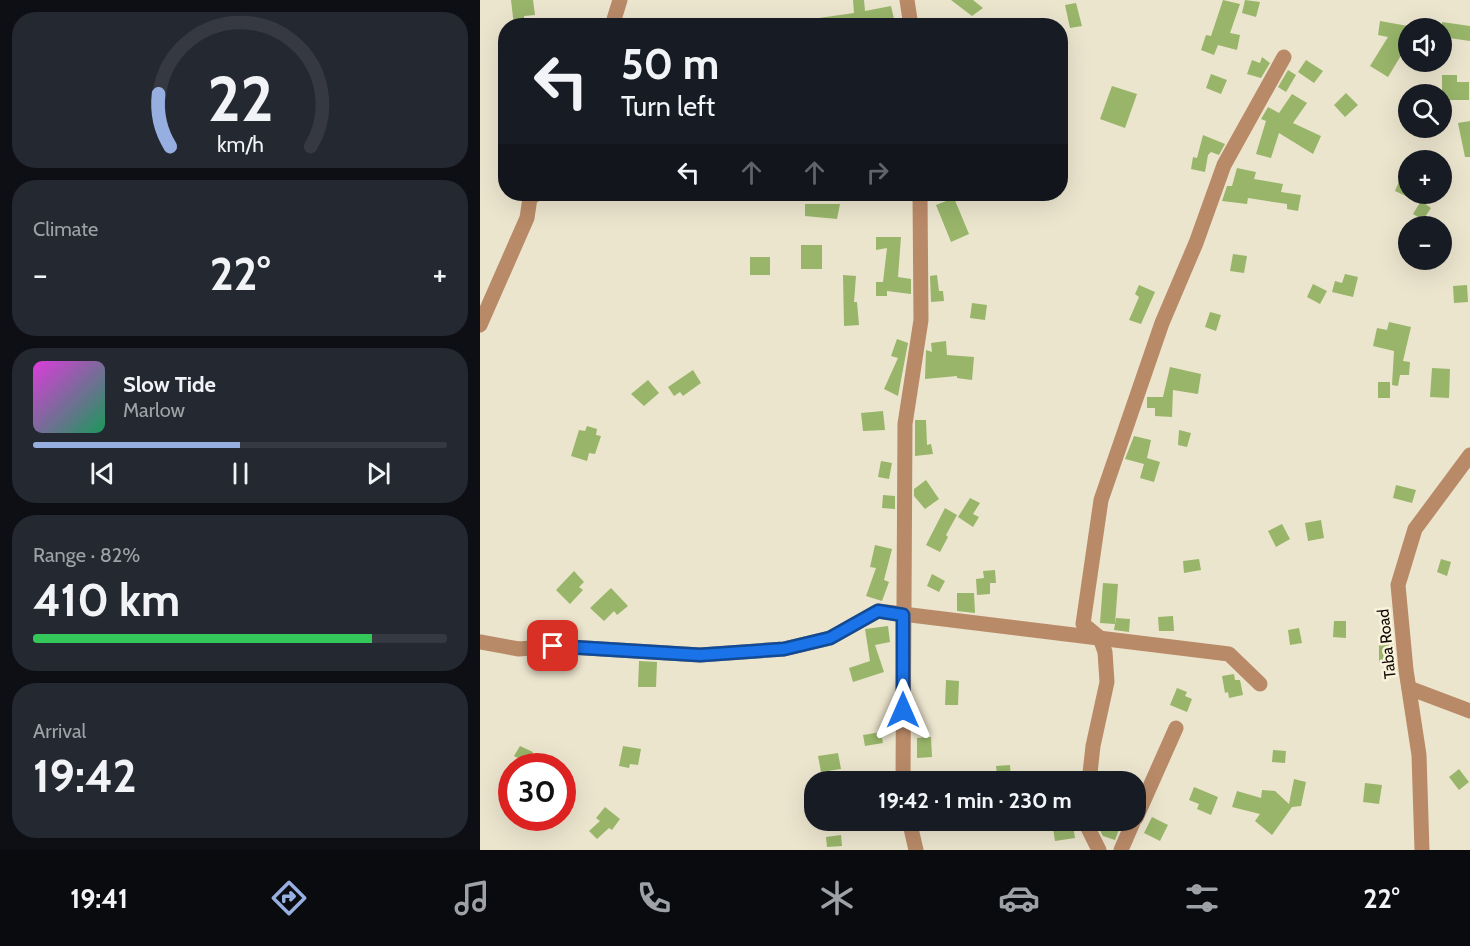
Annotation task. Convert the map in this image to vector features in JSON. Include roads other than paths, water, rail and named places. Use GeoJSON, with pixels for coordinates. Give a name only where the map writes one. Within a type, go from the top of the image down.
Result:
{"type":"FeatureCollection","features":[{"type":"Feature","properties":{"kind":"street"},"geometry":{"type":"LineString","coordinates":[[614,18],[620,0]]}},
{"type":"Feature","properties":{"kind":"street"},"geometry":{"type":"LineString","coordinates":[[908,0],[910,18]]}},
{"type":"Feature","properties":{"kind":"street"},"geometry":{"type":"LineString","coordinates":[[1090,771],[1093,746],[1107,682],[1105,652],[1100,638],[1083,624],[1101,500],[1162,323],[1196,243],[1224,165],[1284,57]]}},
{"type":"Feature","properties":{"kind":"street"},"geometry":{"type":"LineString","coordinates":[[480,325],[527,218],[530,201]]}},
{"type":"Feature","properties":{"kind":"street"},"geometry":{"type":"LineString","coordinates":[[903,771],[905,424],[921,320],[920,201]]}},
{"type":"Feature","properties":{"kind":"street","name":"Taba Road"},"geometry":{"type":"LineString","coordinates":[[1422,850],[1419,755],[1398,585],[1415,529],[1470,455]]}},
{"type":"Feature","properties":{"kind":"street"},"geometry":{"type":"LineString","coordinates":[[480,642],[519,649],[553,646],[700,655],[784,649],[830,638],[878,611],[1229,654],[1260,684]]}},
{"type":"Feature","properties":{"kind":"street"},"geometry":{"type":"LineString","coordinates":[[1409,688],[1470,711]]}},
{"type":"Feature","properties":{"kind":"street"},"geometry":{"type":"LineString","coordinates":[[1146,795],[1176,728]]}},
{"type":"Feature","properties":{"kind":"street"},"geometry":{"type":"LineString","coordinates":[[912,831],[916,850]]}},
{"type":"Feature","properties":{"kind":"street"},"geometry":{"type":"LineString","coordinates":[[1090,831],[1099,850]]}},
{"type":"Feature","properties":{"kind":"street"},"geometry":{"type":"LineString","coordinates":[[1121,850],[1130,831]]}}]}
